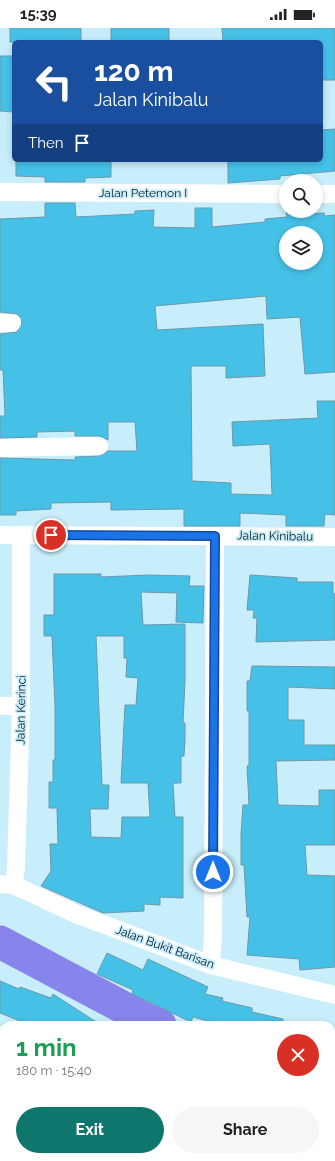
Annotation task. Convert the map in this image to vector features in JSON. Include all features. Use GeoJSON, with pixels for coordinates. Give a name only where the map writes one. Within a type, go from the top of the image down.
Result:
{"type":"FeatureCollection","features":[{"type":"Feature","properties":{"kind":"street","name":"Jalan Petemon I"},"geometry":{"type":"LineString","coordinates":[[0,192],[279,194]]}},
{"type":"Feature","properties":{"kind":"street"},"geometry":{"type":"LineString","coordinates":[[323,194],[335,194]]}},
{"type":"Feature","properties":{"kind":"street"},"geometry":{"type":"LineString","coordinates":[[0,448],[99,446]]}},
{"type":"Feature","properties":{"kind":"street","name":"Jalan Kinibalu"},"geometry":{"type":"LineString","coordinates":[[0,534],[335,537]]}},
{"type":"Feature","properties":{"kind":"street","name":"Jalan Kerinci"},"geometry":{"type":"LineString","coordinates":[[7,884],[16,867],[21,706],[21,535]]}},
{"type":"Feature","properties":{"kind":"street"},"geometry":{"type":"LineString","coordinates":[[211,965],[213,936],[215,536]]}},
{"type":"Feature","properties":{"kind":"street"},"geometry":{"type":"LineString","coordinates":[[0,706],[21,706]]}},
{"type":"Feature","properties":{"kind":"street","name":"Jalan Bukit Barisan"},"geometry":{"type":"LineString","coordinates":[[7,884],[76,914],[211,965],[335,994]]}},
{"type":"Feature","properties":{"kind":"building"},"geometry":{"type":"Polygon","coordinates":[[[10,28],[81,28],[81,40],[12,40],[12,42],[10,42],[10,28]]]}},
{"type":"Feature","properties":{"kind":"building"},"geometry":{"type":"Polygon","coordinates":[[[111,28],[169,28],[169,40],[111,40],[111,28]]]}},
{"type":"Feature","properties":{"kind":"building"},"geometry":{"type":"Polygon","coordinates":[[[222,28],[335,28],[335,80],[323,80],[323,40],[223,40],[222,28]]]}},
{"type":"Feature","properties":{"kind":"building"},"geometry":{"type":"Polygon","coordinates":[[[0,56],[12,56],[12,112],[0,111],[0,56]]]}},
{"type":"Feature","properties":{"kind":"building"},"geometry":{"type":"Polygon","coordinates":[[[335,129],[335,171],[302,174],[279,174],[279,179],[228,183],[228,162],[323,162],[323,130],[335,129]]]}},
{"type":"Feature","properties":{"kind":"building"},"geometry":{"type":"Polygon","coordinates":[[[16,162],[111,162],[111,177],[85,178],[85,182],[45,182],[45,177],[16,176],[16,162]]]}},
{"type":"Feature","properties":{"kind":"building"},"geometry":{"type":"Polygon","coordinates":[[[45,203],[75,203],[76,217],[135,214],[135,211],[154,210],[153,227],[195,228],[195,208],[212,208],[212,227],[265,222],[265,219],[279,218],[323,218],[323,213],[325,216],[335,215],[335,372],[305,374],[300,317],[267,319],[266,296],[155,306],[157,330],[263,324],[265,376],[226,378],[226,366],[191,366],[192,481],[231,483],[231,494],[272,495],[270,444],[233,446],[232,422],[318,418],[317,401],[335,401],[335,515],[325,514],[324,526],[286,526],[286,515],[240,513],[240,526],[184,526],[184,509],[111,510],[111,502],[51,503],[51,509],[16,511],[16,515],[0,515],[0,458],[75,460],[75,457],[100,456],[108,451],[137,451],[135,422],[108,422],[108,440],[99,436],[75,436],[75,431],[37,432],[37,437],[0,438],[0,416],[5,416],[3,370],[0,370],[0,334],[17,332],[22,323],[21,318],[17,314],[0,312],[0,219],[45,217],[45,203]]]}},
{"type":"Feature","properties":{"kind":"building"},"geometry":{"type":"Polygon","coordinates":[[[54,574],[101,574],[101,577],[148,575],[190,576],[189,586],[204,586],[203,623],[176,622],[177,593],[141,592],[143,625],[185,624],[183,723],[185,723],[184,756],[181,756],[181,783],[173,783],[175,817],[183,817],[183,898],[160,897],[160,905],[144,904],[144,911],[103,913],[41,886],[51,871],[50,844],[58,844],[57,808],[49,808],[49,782],[53,782],[53,760],[55,760],[55,706],[52,636],[44,636],[44,615],[54,615],[54,574]],[[96,636],[102,785],[109,785],[108,809],[90,809],[91,837],[121,838],[122,817],[150,817],[148,783],[121,783],[125,705],[136,705],[138,678],[126,677],[127,658],[124,658],[124,636],[96,636]]]}},
{"type":"Feature","properties":{"kind":"building"},"geometry":{"type":"Polygon","coordinates":[[[250,575],[297,578],[297,582],[333,582],[333,594],[335,594],[335,640],[256,642],[257,618],[253,618],[254,610],[247,610],[250,575]]]}},
{"type":"Feature","properties":{"kind":"building"},"geometry":{"type":"Polygon","coordinates":[[[252,666],[335,667],[335,689],[288,687],[288,720],[304,720],[304,745],[335,745],[335,760],[276,761],[278,805],[319,806],[319,790],[335,790],[335,845],[305,845],[307,875],[335,876],[335,967],[300,970],[299,959],[247,955],[250,917],[247,917],[244,865],[241,865],[241,834],[243,805],[249,805],[247,766],[249,766],[249,711],[247,711],[247,681],[250,681],[252,666]]]}},
{"type":"Feature","properties":{"kind":"building"},"geometry":{"type":"Polygon","coordinates":[[[107,953],[143,970],[148,959],[208,987],[205,994],[223,998],[222,1001],[252,1008],[252,1012],[283,1019],[283,1021],[208,1021],[193,1017],[191,1021],[189,1021],[132,994],[133,990],[97,974],[107,953]]]}},
{"type":"Feature","properties":{"kind":"building"},"geometry":{"type":"Polygon","coordinates":[[[0,981],[19,989],[20,987],[51,998],[53,994],[95,1021],[20,1021],[0,1013],[0,981]]]}},
{"type":"Feature","properties":{"kind":"waterway"},"geometry":{"type":"LineString","coordinates":[[0,942],[150,1021]]}},
{"type":"Feature","properties":{"kind":"route"},"geometry":{"type":"LineString","coordinates":[[51,535],[215,536],[213,872]]}}]}
